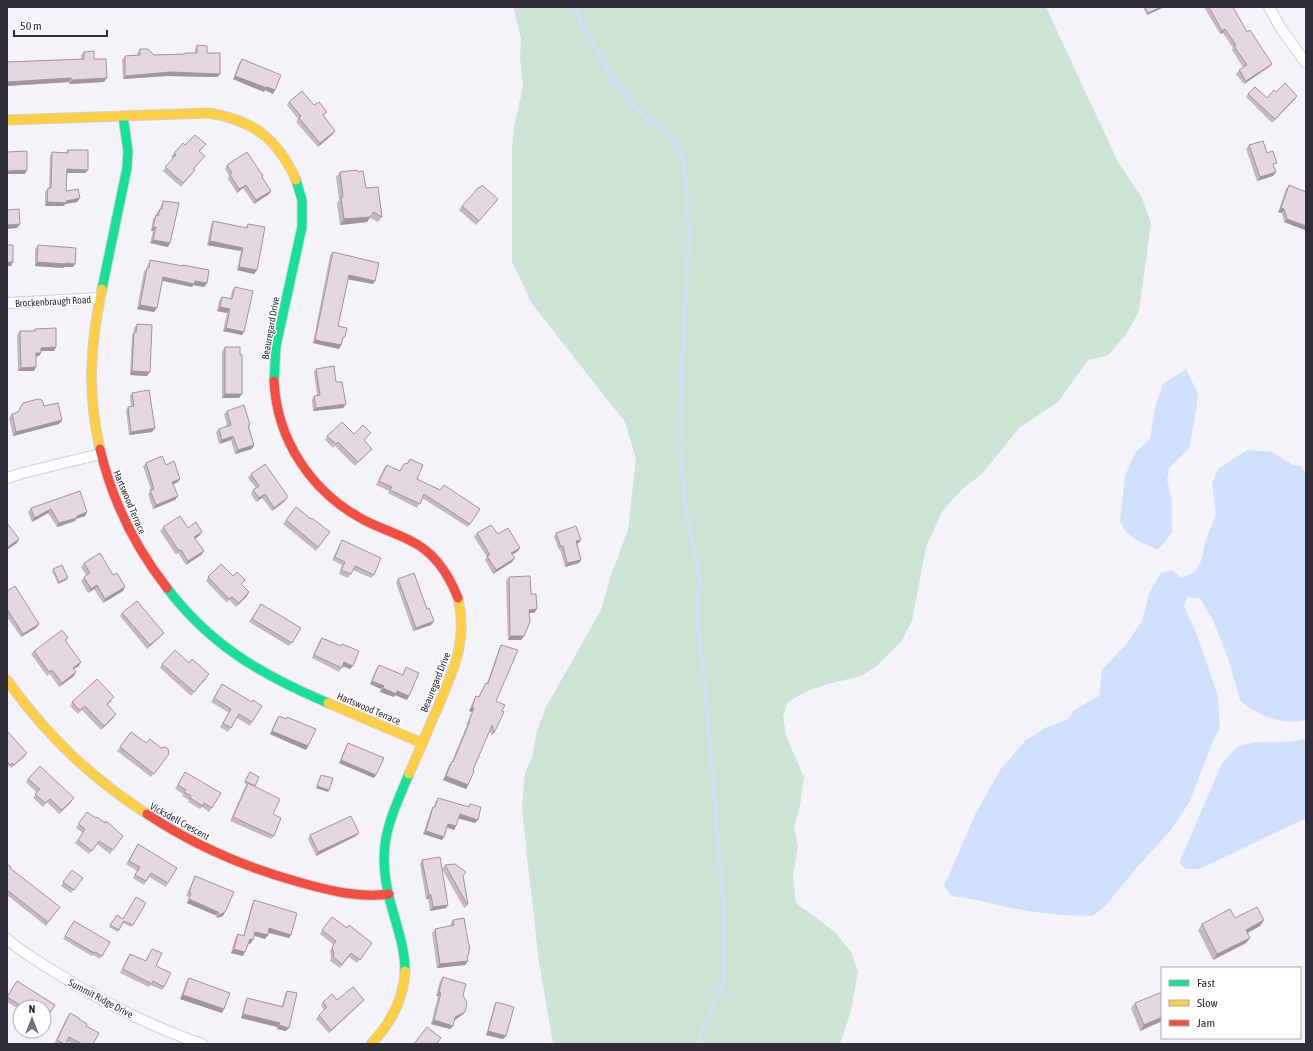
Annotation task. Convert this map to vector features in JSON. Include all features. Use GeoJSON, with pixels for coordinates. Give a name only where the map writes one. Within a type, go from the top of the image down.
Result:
{"type":"FeatureCollection","features":[{"type":"Feature","properties":{"kind":"street"},"geometry":{"type":"LineString","coordinates":[[1269,7],[1280,27],[1306,63]]}},
{"type":"Feature","properties":{"kind":"street","name":"Beauregard Drive"},"geometry":{"type":"LineString","coordinates":[[7,120],[209,113],[231,116],[254,127],[270,139],[280,149],[291,165],[301,196],[302,220],[276,346],[274,386],[278,412],[286,436],[293,451],[309,476],[328,495],[358,517],[419,545],[439,564],[455,587],[462,622],[461,643],[456,663],[387,830],[384,870],[389,894]]}},
{"type":"Feature","properties":{"kind":"street","name":"Hartswood Terrace"},"geometry":{"type":"LineString","coordinates":[[123,116],[128,151],[127,168],[94,325],[91,392],[100,454],[119,509],[143,556],[161,583],[184,610],[216,640],[251,666],[280,682],[422,743]]}},
{"type":"Feature","properties":{"kind":"street","name":"Brockenbraugh Road"},"geometry":{"type":"LineString","coordinates":[[7,303],[100,298]]}},
{"type":"Feature","properties":{"kind":"street"},"geometry":{"type":"LineString","coordinates":[[7,478],[100,454]]}},
{"type":"Feature","properties":{"kind":"street","name":"Vicksdell Crescent"},"geometry":{"type":"LineString","coordinates":[[7,680],[38,720],[68,751],[116,793],[169,829],[219,854],[252,868],[291,881],[359,896],[380,896],[389,894]]}},
{"type":"Feature","properties":{"kind":"street"},"geometry":{"type":"LineString","coordinates":[[371,1044],[381,1034],[392,1018],[404,983],[404,954],[389,894]]}},
{"type":"Feature","properties":{"kind":"street","name":"Summit Ridge Drive"},"geometry":{"type":"LineString","coordinates":[[7,939],[78,987],[151,1024],[202,1044]]}},
{"type":"Feature","properties":{"kind":"green space"},"geometry":{"type":"Polygon","coordinates":[[[513,7],[1046,7],[1118,162],[1142,198],[1151,223],[1139,311],[1125,336],[1107,356],[1088,360],[1058,402],[1019,428],[982,474],[962,489],[942,512],[926,547],[912,621],[901,642],[874,668],[861,676],[828,684],[805,692],[788,702],[783,716],[786,736],[804,777],[800,806],[794,826],[798,846],[793,876],[796,903],[835,932],[851,952],[858,971],[851,1011],[840,1044],[553,1044],[539,962],[527,857],[522,807],[525,773],[532,758],[537,731],[546,707],[601,610],[610,578],[628,530],[636,459],[625,422],[532,304],[512,262],[512,149],[514,126],[523,87],[520,57],[521,38],[513,7]]]}},
{"type":"Feature","properties":{"kind":"water"},"geometry":{"type":"Polygon","coordinates":[[[1186,369],[1198,394],[1196,411],[1189,449],[1169,468],[1167,480],[1172,500],[1172,533],[1158,550],[1140,542],[1127,533],[1120,522],[1125,476],[1135,453],[1150,439],[1156,404],[1163,384],[1186,369]]]}},
{"type":"Feature","properties":{"kind":"water"},"geometry":{"type":"Polygon","coordinates":[[[1247,450],[1272,452],[1293,465],[1301,466],[1306,474],[1306,720],[1298,722],[1280,721],[1254,711],[1240,700],[1229,661],[1214,622],[1200,598],[1188,597],[1184,606],[1198,638],[1218,696],[1220,728],[1213,741],[1190,801],[1171,830],[1139,865],[1106,905],[1093,916],[1061,915],[1039,912],[952,896],[944,886],[975,815],[1000,770],[1025,741],[1045,728],[1069,719],[1074,710],[1099,696],[1102,670],[1127,643],[1142,621],[1150,591],[1161,573],[1172,570],[1181,578],[1195,572],[1202,559],[1205,542],[1216,514],[1212,484],[1218,469],[1247,450]]]}},
{"type":"Feature","properties":{"kind":"water"},"geometry":{"type":"Polygon","coordinates":[[[1306,739],[1306,818],[1200,869],[1186,869],[1179,863],[1222,763],[1238,746],[1255,742],[1286,742],[1306,739]]]}},
{"type":"Feature","properties":{"kind":"building"},"geometry":{"type":"Polygon","coordinates":[[[1145,7],[1161,7],[1148,13],[1145,7]]]}},
{"type":"Feature","properties":{"kind":"building"},"geometry":{"type":"Polygon","coordinates":[[[1209,7],[1233,7],[1247,32],[1250,30],[1272,64],[1246,81],[1239,70],[1247,65],[1225,29],[1222,31],[1209,7]]]}},
{"type":"Feature","properties":{"kind":"building"},"geometry":{"type":"Polygon","coordinates":[[[197,45],[207,46],[207,53],[220,53],[220,74],[170,72],[125,76],[125,56],[140,55],[140,49],[148,49],[154,55],[185,54],[197,53],[197,45]]]}},
{"type":"Feature","properties":{"kind":"building"},"geometry":{"type":"Polygon","coordinates":[[[94,51],[94,59],[106,59],[107,78],[72,80],[71,78],[7,82],[7,62],[84,59],[84,52],[94,51]]]}},
{"type":"Feature","properties":{"kind":"building"},"geometry":{"type":"Polygon","coordinates":[[[242,59],[281,75],[275,90],[235,76],[242,59]]]}},
{"type":"Feature","properties":{"kind":"building"},"geometry":{"type":"Polygon","coordinates":[[[1285,83],[1297,96],[1275,119],[1248,94],[1255,87],[1267,98],[1274,90],[1276,92],[1285,83]]]}},
{"type":"Feature","properties":{"kind":"building"},"geometry":{"type":"Polygon","coordinates":[[[302,91],[314,105],[319,102],[327,112],[323,115],[335,131],[320,143],[299,118],[301,116],[289,102],[302,91]]]}},
{"type":"Feature","properties":{"kind":"building"},"geometry":{"type":"Polygon","coordinates":[[[195,135],[206,144],[199,151],[205,156],[183,183],[165,167],[176,155],[174,153],[183,143],[185,145],[195,135]]]}},
{"type":"Feature","properties":{"kind":"building"},"geometry":{"type":"Polygon","coordinates":[[[1263,141],[1267,153],[1273,151],[1277,163],[1273,164],[1276,172],[1260,177],[1249,145],[1263,141]]]}},
{"type":"Feature","properties":{"kind":"building"},"geometry":{"type":"Polygon","coordinates":[[[68,150],[88,150],[88,170],[67,169],[66,191],[78,189],[80,198],[66,201],[66,203],[47,202],[48,188],[51,188],[52,152],[68,153],[68,150]]]}},
{"type":"Feature","properties":{"kind":"building"},"geometry":{"type":"Polygon","coordinates":[[[27,151],[27,170],[7,171],[7,152],[27,151]]]}},
{"type":"Feature","properties":{"kind":"building"},"geometry":{"type":"Polygon","coordinates":[[[247,152],[271,191],[256,200],[246,185],[239,189],[230,175],[232,173],[227,165],[247,152]]]}},
{"type":"Feature","properties":{"kind":"building"},"geometry":{"type":"Polygon","coordinates":[[[357,170],[358,172],[363,171],[366,188],[378,187],[382,217],[374,212],[370,217],[344,219],[340,172],[357,170]]]}},
{"type":"Feature","properties":{"kind":"building"},"geometry":{"type":"Polygon","coordinates":[[[482,185],[498,199],[479,221],[462,206],[482,185]]]}},
{"type":"Feature","properties":{"kind":"building"},"geometry":{"type":"Polygon","coordinates":[[[1289,185],[1306,192],[1306,226],[1287,219],[1284,209],[1281,208],[1289,185]]]}},
{"type":"Feature","properties":{"kind":"building"},"geometry":{"type":"Polygon","coordinates":[[[163,201],[179,203],[170,243],[153,240],[156,227],[153,227],[156,215],[158,216],[160,209],[162,209],[163,201]]]}},
{"type":"Feature","properties":{"kind":"building"},"geometry":{"type":"Polygon","coordinates":[[[19,209],[20,224],[7,225],[7,210],[19,209]]]}},
{"type":"Feature","properties":{"kind":"building"},"geometry":{"type":"Polygon","coordinates":[[[213,221],[247,228],[248,224],[265,227],[257,270],[239,267],[243,248],[210,241],[213,221]]]}},
{"type":"Feature","properties":{"kind":"building"},"geometry":{"type":"Polygon","coordinates":[[[7,245],[13,245],[13,262],[7,262],[7,245]]]}},
{"type":"Feature","properties":{"kind":"building"},"geometry":{"type":"Polygon","coordinates":[[[38,245],[76,248],[75,264],[37,262],[38,245]]]}},
{"type":"Feature","properties":{"kind":"building"},"geometry":{"type":"Polygon","coordinates":[[[333,252],[379,263],[375,281],[349,275],[338,326],[347,328],[341,345],[315,340],[333,252]]]}},
{"type":"Feature","properties":{"kind":"building"},"geometry":{"type":"Polygon","coordinates":[[[150,260],[209,270],[207,283],[195,281],[194,284],[163,277],[157,308],[140,305],[150,260]]]}},
{"type":"Feature","properties":{"kind":"building"},"geometry":{"type":"Polygon","coordinates":[[[235,287],[253,291],[244,332],[226,328],[230,309],[220,307],[222,297],[232,299],[235,287]]]}},
{"type":"Feature","properties":{"kind":"building"},"geometry":{"type":"Polygon","coordinates":[[[137,324],[152,325],[150,372],[132,371],[134,332],[136,332],[137,324]]]}},
{"type":"Feature","properties":{"kind":"building"},"geometry":{"type":"Polygon","coordinates":[[[56,328],[56,347],[41,348],[41,353],[36,353],[36,367],[21,368],[20,331],[35,331],[35,329],[56,328]]]}},
{"type":"Feature","properties":{"kind":"building"},"geometry":{"type":"Polygon","coordinates":[[[225,347],[240,347],[240,355],[242,355],[242,394],[225,394],[225,347]]]}},
{"type":"Feature","properties":{"kind":"building"},"geometry":{"type":"Polygon","coordinates":[[[334,366],[336,382],[342,382],[346,404],[316,408],[314,396],[320,395],[316,369],[334,366]]]}},
{"type":"Feature","properties":{"kind":"building"},"geometry":{"type":"Polygon","coordinates":[[[149,390],[155,428],[131,432],[128,407],[134,406],[132,393],[149,390]]]}},
{"type":"Feature","properties":{"kind":"building"},"geometry":{"type":"Polygon","coordinates":[[[38,399],[42,400],[44,406],[58,403],[62,420],[16,432],[12,414],[18,412],[23,403],[38,399]]]}},
{"type":"Feature","properties":{"kind":"building"},"geometry":{"type":"Polygon","coordinates":[[[244,405],[250,425],[248,426],[254,445],[238,450],[233,436],[222,440],[219,429],[231,425],[227,411],[244,405]]]}},
{"type":"Feature","properties":{"kind":"building"},"geometry":{"type":"Polygon","coordinates":[[[342,422],[354,434],[363,425],[371,433],[364,440],[372,449],[358,462],[338,442],[336,444],[327,436],[342,422]]]}},
{"type":"Feature","properties":{"kind":"building"},"geometry":{"type":"Polygon","coordinates":[[[162,456],[166,465],[174,461],[180,479],[172,482],[178,496],[156,505],[150,490],[154,489],[146,463],[162,456]]]}},
{"type":"Feature","properties":{"kind":"building"},"geometry":{"type":"Polygon","coordinates":[[[410,459],[423,465],[417,479],[440,490],[444,485],[480,509],[470,524],[424,494],[420,504],[390,490],[392,487],[379,481],[387,465],[400,471],[404,464],[408,463],[410,459]]]}},
{"type":"Feature","properties":{"kind":"building"},"geometry":{"type":"Polygon","coordinates":[[[265,464],[287,495],[287,498],[274,508],[265,494],[259,498],[253,490],[259,486],[251,474],[265,464]]]}},
{"type":"Feature","properties":{"kind":"building"},"geometry":{"type":"Polygon","coordinates":[[[80,491],[87,512],[77,516],[77,518],[59,523],[51,509],[34,518],[31,508],[80,491]]]}},
{"type":"Feature","properties":{"kind":"building"},"geometry":{"type":"Polygon","coordinates":[[[296,507],[330,532],[318,547],[286,520],[296,507]]]}},
{"type":"Feature","properties":{"kind":"building"},"geometry":{"type":"Polygon","coordinates":[[[180,516],[188,528],[196,522],[202,532],[194,537],[204,551],[188,561],[181,550],[179,551],[163,527],[180,516]]]}},
{"type":"Feature","properties":{"kind":"building"},"geometry":{"type":"Polygon","coordinates":[[[7,523],[19,539],[7,548],[7,523]]]}},
{"type":"Feature","properties":{"kind":"building"},"geometry":{"type":"Polygon","coordinates":[[[491,525],[498,534],[508,528],[520,548],[511,553],[515,558],[496,570],[487,556],[490,555],[477,533],[491,525]]]}},
{"type":"Feature","properties":{"kind":"building"},"geometry":{"type":"Polygon","coordinates":[[[576,526],[581,540],[576,541],[581,560],[567,563],[563,546],[561,547],[556,533],[576,526]]]}},
{"type":"Feature","properties":{"kind":"building"},"geometry":{"type":"Polygon","coordinates":[[[342,540],[381,558],[374,575],[355,566],[351,574],[341,570],[345,562],[335,557],[342,540]]]}},
{"type":"Feature","properties":{"kind":"building"},"geometry":{"type":"Polygon","coordinates":[[[100,553],[113,575],[117,573],[125,587],[105,599],[97,585],[91,589],[84,577],[90,573],[84,563],[100,553]]]}},
{"type":"Feature","properties":{"kind":"building"},"geometry":{"type":"Polygon","coordinates":[[[221,564],[233,576],[237,572],[245,580],[241,584],[249,592],[239,603],[232,597],[229,599],[208,577],[221,564]]]}},
{"type":"Feature","properties":{"kind":"building"},"geometry":{"type":"Polygon","coordinates":[[[62,565],[68,578],[59,582],[53,569],[62,565]]]}},
{"type":"Feature","properties":{"kind":"building"},"geometry":{"type":"Polygon","coordinates":[[[414,573],[427,609],[429,608],[434,621],[416,628],[398,579],[414,573]]]}},
{"type":"Feature","properties":{"kind":"building"},"geometry":{"type":"Polygon","coordinates":[[[530,576],[531,594],[536,594],[537,609],[529,610],[530,622],[524,636],[510,636],[509,577],[530,576]]]}},
{"type":"Feature","properties":{"kind":"building"},"geometry":{"type":"Polygon","coordinates":[[[15,586],[39,624],[23,634],[7,609],[7,591],[15,586]]]}},
{"type":"Feature","properties":{"kind":"building"},"geometry":{"type":"Polygon","coordinates":[[[137,601],[164,633],[150,645],[122,613],[137,601]]]}},
{"type":"Feature","properties":{"kind":"building"},"geometry":{"type":"Polygon","coordinates":[[[261,604],[301,628],[292,643],[252,619],[261,604]]]}},
{"type":"Feature","properties":{"kind":"building"},"geometry":{"type":"Polygon","coordinates":[[[62,630],[68,638],[65,640],[81,662],[73,668],[76,672],[62,683],[52,670],[49,672],[34,651],[62,630]]]}},
{"type":"Feature","properties":{"kind":"building"},"geometry":{"type":"Polygon","coordinates":[[[322,638],[341,646],[342,644],[359,651],[353,666],[344,662],[342,668],[314,655],[322,638]]]}},
{"type":"Feature","properties":{"kind":"building"},"geometry":{"type":"Polygon","coordinates":[[[501,645],[518,650],[496,701],[505,705],[502,711],[504,712],[494,733],[492,725],[468,785],[446,776],[470,721],[474,708],[472,707],[476,696],[479,697],[486,683],[488,684],[501,645]]]}},
{"type":"Feature","properties":{"kind":"building"},"geometry":{"type":"Polygon","coordinates":[[[175,650],[189,663],[192,659],[209,674],[194,692],[162,664],[175,650]]]}},
{"type":"Feature","properties":{"kind":"building"},"geometry":{"type":"Polygon","coordinates":[[[379,665],[403,675],[406,667],[419,673],[409,696],[397,691],[396,694],[383,688],[384,686],[372,681],[379,665]]]}},
{"type":"Feature","properties":{"kind":"building"},"geometry":{"type":"Polygon","coordinates":[[[97,679],[114,697],[107,704],[116,714],[104,726],[85,706],[80,710],[72,702],[97,679]]]}},
{"type":"Feature","properties":{"kind":"building"},"geometry":{"type":"Polygon","coordinates":[[[222,684],[252,702],[253,700],[262,706],[252,722],[239,714],[231,728],[223,723],[231,709],[214,698],[222,684]]]}},
{"type":"Feature","properties":{"kind":"building"},"geometry":{"type":"Polygon","coordinates":[[[279,716],[286,719],[287,717],[316,729],[308,746],[272,731],[279,716]]]}},
{"type":"Feature","properties":{"kind":"building"},"geometry":{"type":"Polygon","coordinates":[[[7,731],[27,753],[14,765],[12,763],[10,765],[7,761],[7,731]]]}},
{"type":"Feature","properties":{"kind":"building"},"geometry":{"type":"Polygon","coordinates":[[[131,732],[146,743],[150,739],[161,748],[165,747],[168,749],[169,754],[154,774],[120,747],[131,732]]]}},
{"type":"Feature","properties":{"kind":"building"},"geometry":{"type":"Polygon","coordinates":[[[348,743],[384,758],[376,775],[341,760],[348,743]]]}},
{"type":"Feature","properties":{"kind":"building"},"geometry":{"type":"Polygon","coordinates":[[[40,766],[74,798],[62,810],[50,799],[45,803],[35,794],[40,789],[28,779],[40,766]]]}},
{"type":"Feature","properties":{"kind":"building"},"geometry":{"type":"Polygon","coordinates":[[[185,772],[221,793],[212,808],[204,803],[203,806],[190,798],[191,796],[184,792],[186,790],[178,785],[185,772]]]}},
{"type":"Feature","properties":{"kind":"building"},"geometry":{"type":"Polygon","coordinates":[[[250,772],[259,777],[255,786],[245,781],[250,772]]]}},
{"type":"Feature","properties":{"kind":"building"},"geometry":{"type":"Polygon","coordinates":[[[321,775],[333,778],[329,790],[317,786],[321,775]]]}},
{"type":"Feature","properties":{"kind":"building"},"geometry":{"type":"Polygon","coordinates":[[[248,783],[280,799],[273,814],[281,818],[274,836],[233,817],[248,783]]]}},
{"type":"Feature","properties":{"kind":"building"},"geometry":{"type":"Polygon","coordinates":[[[438,798],[469,807],[470,804],[481,807],[478,820],[460,814],[456,826],[448,824],[444,837],[426,831],[433,807],[435,807],[438,798]]]}},
{"type":"Feature","properties":{"kind":"building"},"geometry":{"type":"Polygon","coordinates":[[[87,812],[105,823],[106,821],[123,836],[113,850],[99,841],[92,851],[78,840],[85,829],[78,824],[87,812]]]}},
{"type":"Feature","properties":{"kind":"building"},"geometry":{"type":"Polygon","coordinates":[[[351,816],[359,833],[318,852],[310,835],[351,816]]]}},
{"type":"Feature","properties":{"kind":"building"},"geometry":{"type":"Polygon","coordinates":[[[138,844],[177,868],[168,883],[151,873],[146,881],[135,875],[140,867],[129,861],[138,844]]]}},
{"type":"Feature","properties":{"kind":"building"},"geometry":{"type":"Polygon","coordinates":[[[440,857],[448,905],[433,907],[422,860],[440,857]]]}},
{"type":"Feature","properties":{"kind":"building"},"geometry":{"type":"Polygon","coordinates":[[[7,864],[11,867],[10,868],[60,907],[48,922],[7,890],[7,864]]]}},
{"type":"Feature","properties":{"kind":"building"},"geometry":{"type":"Polygon","coordinates":[[[455,864],[466,872],[463,876],[468,904],[445,865],[455,864]]]}},
{"type":"Feature","properties":{"kind":"building"},"geometry":{"type":"Polygon","coordinates":[[[72,870],[83,878],[74,890],[63,882],[72,870]]]}},
{"type":"Feature","properties":{"kind":"building"},"geometry":{"type":"Polygon","coordinates":[[[195,876],[234,892],[225,912],[219,915],[218,912],[189,899],[191,893],[189,892],[195,876]]]}},
{"type":"Feature","properties":{"kind":"building"},"geometry":{"type":"Polygon","coordinates":[[[136,897],[146,903],[133,925],[124,921],[119,930],[110,925],[117,915],[123,919],[136,897]]]}},
{"type":"Feature","properties":{"kind":"building"},"geometry":{"type":"Polygon","coordinates":[[[254,900],[297,913],[291,935],[269,928],[268,935],[255,932],[253,940],[250,939],[245,952],[234,949],[238,934],[244,936],[254,900]]]}},
{"type":"Feature","properties":{"kind":"building"},"geometry":{"type":"Polygon","coordinates":[[[1257,907],[1264,920],[1246,930],[1250,938],[1217,954],[1202,924],[1230,909],[1235,918],[1257,907]]]}},
{"type":"Feature","properties":{"kind":"building"},"geometry":{"type":"Polygon","coordinates":[[[332,917],[347,928],[349,925],[372,943],[360,960],[351,953],[342,964],[333,957],[334,954],[332,947],[336,941],[322,930],[332,917]]]}},
{"type":"Feature","properties":{"kind":"building"},"geometry":{"type":"Polygon","coordinates":[[[464,918],[470,948],[467,957],[468,961],[440,964],[435,929],[454,925],[453,920],[464,918]]]}},
{"type":"Feature","properties":{"kind":"building"},"geometry":{"type":"Polygon","coordinates":[[[74,921],[110,942],[102,956],[65,936],[74,921]]]}},
{"type":"Feature","properties":{"kind":"building"},"geometry":{"type":"Polygon","coordinates":[[[152,949],[162,953],[156,966],[171,973],[164,987],[153,981],[152,984],[123,969],[130,954],[146,961],[152,949]]]}},
{"type":"Feature","properties":{"kind":"building"},"geometry":{"type":"Polygon","coordinates":[[[443,977],[466,984],[463,995],[467,1003],[465,1012],[455,1017],[453,1026],[434,1020],[441,993],[439,992],[443,977]]]}},
{"type":"Feature","properties":{"kind":"building"},"geometry":{"type":"Polygon","coordinates":[[[189,978],[230,993],[224,1009],[183,995],[189,978]]]}},
{"type":"Feature","properties":{"kind":"building"},"geometry":{"type":"Polygon","coordinates":[[[17,981],[46,999],[12,1000],[7,997],[17,981]]]}},
{"type":"Feature","properties":{"kind":"building"},"geometry":{"type":"Polygon","coordinates":[[[353,987],[364,1000],[331,1030],[319,1015],[327,1007],[323,1002],[332,994],[337,1000],[353,987]]]}},
{"type":"Feature","properties":{"kind":"building"},"geometry":{"type":"Polygon","coordinates":[[[287,991],[297,993],[289,1028],[279,1025],[280,1023],[243,1014],[247,998],[283,1007],[287,991]]]}},
{"type":"Feature","properties":{"kind":"building"},"geometry":{"type":"Polygon","coordinates":[[[1161,992],[1161,1017],[1144,1025],[1135,1003],[1161,992]]]}},
{"type":"Feature","properties":{"kind":"building"},"geometry":{"type":"Polygon","coordinates":[[[496,1002],[514,1007],[506,1036],[488,1031],[496,1002]]]}},
{"type":"Feature","properties":{"kind":"building"},"geometry":{"type":"Polygon","coordinates":[[[70,1013],[87,1024],[86,1026],[99,1033],[93,1044],[82,1044],[69,1037],[66,1044],[57,1040],[70,1013]]]}},
{"type":"Feature","properties":{"kind":"building"},"geometry":{"type":"Polygon","coordinates":[[[427,1027],[441,1038],[436,1044],[414,1044],[427,1027]]]}},
{"type":"Feature","properties":{"kind":"waterway"},"geometry":{"type":"LineString","coordinates":[[575,7],[579,19],[615,81],[632,104],[647,118],[661,127],[680,150],[685,170],[689,235],[681,382],[680,449],[686,513],[699,574],[698,629],[704,676],[724,912],[724,980],[697,1044]]}},
{"type":"Feature","properties":{"kind":"traffic: fast"},"geometry":{"type":"LineString","coordinates":[[102,289],[127,168],[128,151],[123,116]]}},
{"type":"Feature","properties":{"kind":"traffic: fast"},"geometry":{"type":"LineString","coordinates":[[274,381],[276,346],[302,227],[302,200],[296,180]]}},
{"type":"Feature","properties":{"kind":"traffic: fast"},"geometry":{"type":"LineString","coordinates":[[167,588],[201,626],[239,657],[281,681],[328,703]]}},
{"type":"Feature","properties":{"kind":"traffic: fast"},"geometry":{"type":"LineString","coordinates":[[405,971],[402,944],[386,882],[384,850],[390,822],[409,774]]}},
{"type":"Feature","properties":{"kind":"traffic: slow"},"geometry":{"type":"LineString","coordinates":[[7,120],[209,113],[225,116],[251,126],[272,143],[281,153],[296,180]]}},
{"type":"Feature","properties":{"kind":"traffic: slow"},"geometry":{"type":"LineString","coordinates":[[100,449],[93,408],[92,369],[95,330],[102,289]]}},
{"type":"Feature","properties":{"kind":"traffic: slow"},"geometry":{"type":"LineString","coordinates":[[409,774],[438,707],[458,654],[461,628],[461,613],[458,598]]}},
{"type":"Feature","properties":{"kind":"traffic: slow"},"geometry":{"type":"LineString","coordinates":[[7,680],[37,719],[70,754],[126,800],[147,814]]}},
{"type":"Feature","properties":{"kind":"traffic: slow"},"geometry":{"type":"LineString","coordinates":[[328,703],[422,743]]}},
{"type":"Feature","properties":{"kind":"traffic: slow"},"geometry":{"type":"LineString","coordinates":[[371,1044],[385,1028],[395,1010],[402,992],[405,971]]}},
{"type":"Feature","properties":{"kind":"traffic: jam"},"geometry":{"type":"LineString","coordinates":[[274,381],[282,424],[290,444],[300,462],[313,479],[328,495],[345,508],[364,520],[399,535],[427,551],[440,565],[458,598]]}},
{"type":"Feature","properties":{"kind":"traffic: jam"},"geometry":{"type":"LineString","coordinates":[[100,449],[111,486],[126,522],[145,556],[167,588]]}},
{"type":"Feature","properties":{"kind":"traffic: jam"},"geometry":{"type":"LineString","coordinates":[[147,814],[165,826],[222,855],[282,877],[334,891],[367,895],[389,894]]}}]}
